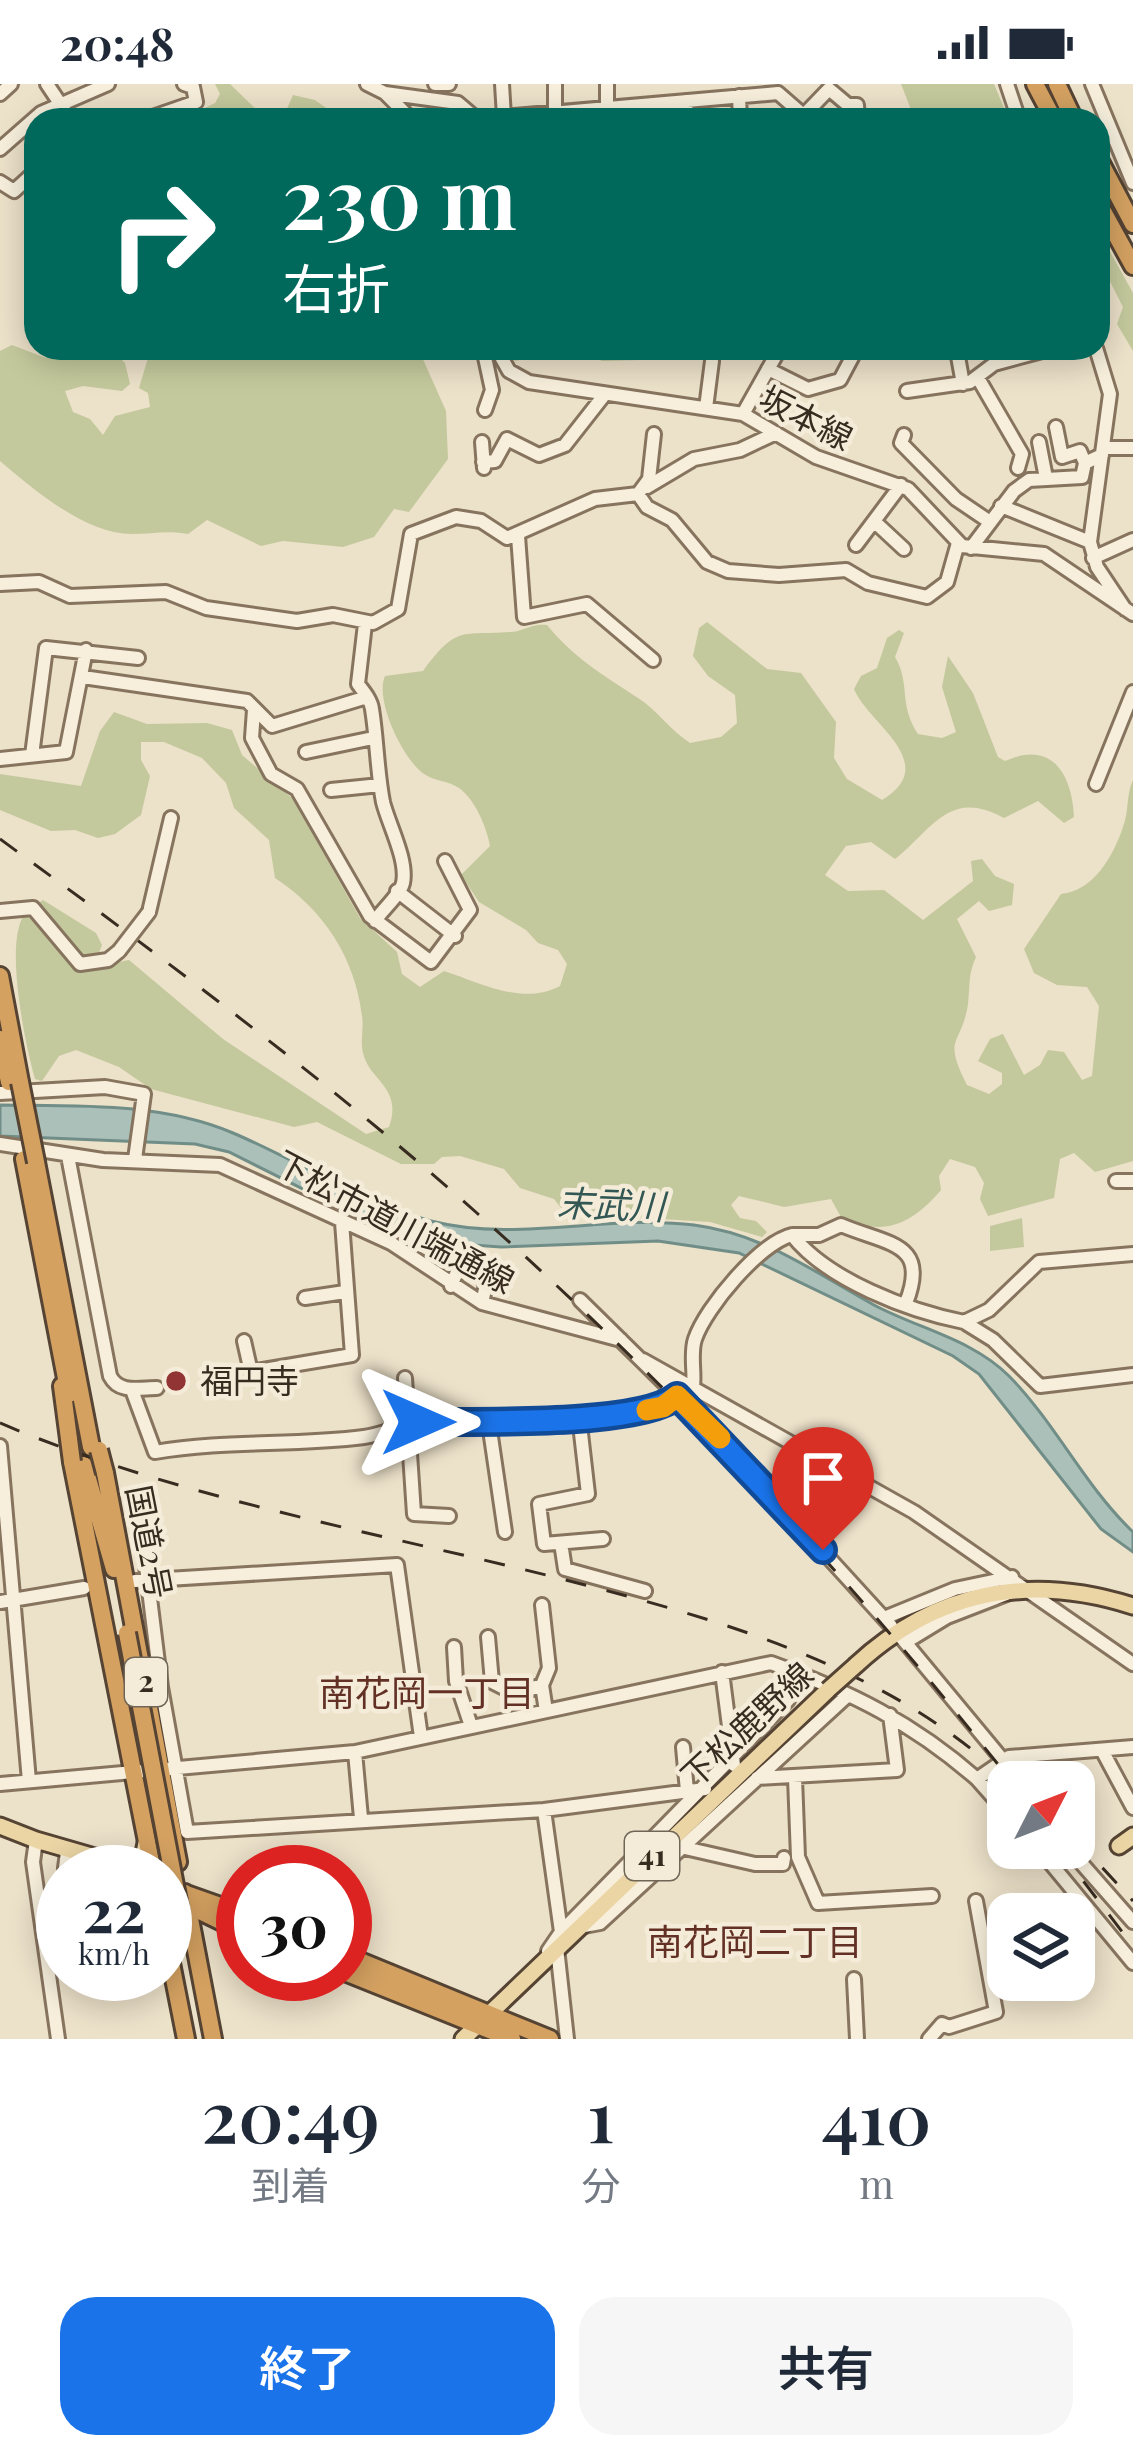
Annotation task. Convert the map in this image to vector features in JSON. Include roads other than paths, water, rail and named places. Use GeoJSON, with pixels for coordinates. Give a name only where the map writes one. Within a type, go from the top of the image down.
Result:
{"type":"FeatureCollection","features":[{"type":"Feature","properties":{"kind":"highway"},"geometry":{"type":"LineString","coordinates":[[1110,182],[1133,228]]}},
{"type":"Feature","properties":{"kind":"highway"},"geometry":{"type":"LineString","coordinates":[[1110,189],[1133,228]]}},
{"type":"Feature","properties":{"kind":"highway"},"geometry":{"type":"LineString","coordinates":[[1110,224],[1133,266]]}},
{"type":"Feature","properties":{"kind":"highway","name":"国道2号"},"geometry":{"type":"LineString","coordinates":[[0,976],[10,1086]]}},
{"type":"Feature","properties":{"kind":"highway","name":"国道2号"},"geometry":{"type":"LineString","coordinates":[[0,1039],[30,1161],[87,1456],[172,1845]]}},
{"type":"Feature","properties":{"kind":"highway","name":"国道2号"},"geometry":{"type":"LineString","coordinates":[[65,1347],[87,1456],[148,1845]]}},
{"type":"Feature","properties":{"kind":"highway","name":"国道2号"},"geometry":{"type":"LineString","coordinates":[[87,1456],[168,1768],[177,1845]]}},
{"type":"Feature","properties":{"kind":"highway"},"geometry":{"type":"LineString","coordinates":[[196,1963],[210,1930],[216,1931]]}},
{"type":"Feature","properties":{"kind":"highway"},"geometry":{"type":"LineString","coordinates":[[192,1943],[209,2039]]}},
{"type":"Feature","properties":{"kind":"highway"},"geometry":{"type":"LineString","coordinates":[[192,1947],[209,2039]]}},
{"type":"Feature","properties":{"kind":"highway"},"geometry":{"type":"LineString","coordinates":[[372,1967],[486,2019],[512,2039]]}},
{"type":"Feature","properties":{"kind":"highway"},"geometry":{"type":"LineString","coordinates":[[372,1981],[550,2039]]}},
{"type":"Feature","properties":{"kind":"highway"},"geometry":{"type":"LineString","coordinates":[[177,2001],[186,2039]]}},
{"type":"Feature","properties":{"kind":"main road","name":"下松鹿野線"},"geometry":{"type":"LineString","coordinates":[[464,2039],[559,1940],[579,1927],[899,1628],[941,1606],[1018,1585],[1074,1591],[1133,1606]]}},
{"type":"Feature","properties":{"kind":"main road"},"geometry":{"type":"LineString","coordinates":[[0,1826],[49,1845]]}},
{"type":"Feature","properties":{"kind":"main road"},"geometry":{"type":"LineString","coordinates":[[36,1840],[126,1866],[143,1858],[147,1841]]}},
{"type":"Feature","properties":{"kind":"street"},"geometry":{"type":"LineString","coordinates":[[0,94],[11,84]]}},
{"type":"Feature","properties":{"kind":"street"},"geometry":{"type":"LineString","coordinates":[[47,84],[63,108]]}},
{"type":"Feature","properties":{"kind":"street"},"geometry":{"type":"LineString","coordinates":[[50,108],[108,84]]}},
{"type":"Feature","properties":{"kind":"street"},"geometry":{"type":"LineString","coordinates":[[179,108],[196,102],[193,87],[184,84]]}},
{"type":"Feature","properties":{"kind":"street"},"geometry":{"type":"LineString","coordinates":[[367,84],[400,108]]}},
{"type":"Feature","properties":{"kind":"street"},"geometry":{"type":"LineString","coordinates":[[435,84],[449,84]]}},
{"type":"Feature","properties":{"kind":"street"},"geometry":{"type":"LineString","coordinates":[[607,84],[607,108],[686,101],[711,91],[739,96],[760,89],[778,93],[796,108]]}},
{"type":"Feature","properties":{"kind":"street"},"geometry":{"type":"LineString","coordinates":[[660,84],[660,103]]}},
{"type":"Feature","properties":{"kind":"street"},"geometry":{"type":"LineString","coordinates":[[814,108],[829,89],[857,108]]}},
{"type":"Feature","properties":{"kind":"street"},"geometry":{"type":"LineString","coordinates":[[385,93],[458,103],[464,108]]}},
{"type":"Feature","properties":{"kind":"street"},"geometry":{"type":"LineString","coordinates":[[739,96],[740,108]]}},
{"type":"Feature","properties":{"kind":"street"},"geometry":{"type":"LineString","coordinates":[[686,101],[686,108]]}},
{"type":"Feature","properties":{"kind":"street"},"geometry":{"type":"LineString","coordinates":[[0,149],[24,127]]}},
{"type":"Feature","properties":{"kind":"street"},"geometry":{"type":"LineString","coordinates":[[1110,134],[1133,183]]}},
{"type":"Feature","properties":{"kind":"street"},"geometry":{"type":"LineString","coordinates":[[0,182],[14,191],[24,182]]}},
{"type":"Feature","properties":{"kind":"street"},"geometry":{"type":"LineString","coordinates":[[484,410],[492,390],[486,360]]}},
{"type":"Feature","properties":{"kind":"street","name":"坂本線"},"geometry":{"type":"LineString","coordinates":[[505,360],[519,378],[743,414],[852,472],[904,487],[938,515],[964,546]]}},
{"type":"Feature","properties":{"kind":"street"},"geometry":{"type":"LineString","coordinates":[[743,414],[773,360]]}},
{"type":"Feature","properties":{"kind":"street"},"geometry":{"type":"LineString","coordinates":[[768,370],[808,389],[840,380],[850,360]]}},
{"type":"Feature","properties":{"kind":"street"},"geometry":{"type":"LineString","coordinates":[[959,360],[963,384]]}},
{"type":"Feature","properties":{"kind":"street"},"geometry":{"type":"LineString","coordinates":[[994,364],[995,360]]}},
{"type":"Feature","properties":{"kind":"street"},"geometry":{"type":"LineString","coordinates":[[907,391],[963,384],[1009,360]]}},
{"type":"Feature","properties":{"kind":"street"},"geometry":{"type":"LineString","coordinates":[[1101,360],[1109,382],[1090,542],[1093,558],[1130,613]]}},
{"type":"Feature","properties":{"kind":"street"},"geometry":{"type":"LineString","coordinates":[[706,408],[712,361]]}},
{"type":"Feature","properties":{"kind":"street"},"geometry":{"type":"LineString","coordinates":[[979,378],[1022,454],[1018,468]]}},
{"type":"Feature","properties":{"kind":"street"},"geometry":{"type":"LineString","coordinates":[[482,442],[484,466],[495,460],[507,440],[539,454],[565,445],[605,394]]}},
{"type":"Feature","properties":{"kind":"street"},"geometry":{"type":"LineString","coordinates":[[654,434],[642,491],[647,507],[672,520],[707,562],[728,571],[779,575],[846,570],[868,583],[927,596],[947,582],[964,546],[1029,480],[1082,477],[1085,463],[1080,451],[1062,457],[1056,428]]}},
{"type":"Feature","properties":{"kind":"street"},"geometry":{"type":"LineString","coordinates":[[0,584],[39,582],[70,596],[166,592],[206,608],[297,621],[333,615],[365,624],[398,609],[409,571],[408,542],[418,530],[456,517],[482,521],[500,537],[518,536],[595,499],[642,491],[694,459],[740,450],[776,433]]}},
{"type":"Feature","properties":{"kind":"street"},"geometry":{"type":"LineString","coordinates":[[904,435],[901,442],[956,500],[990,522]]}},
{"type":"Feature","properties":{"kind":"street"},"geometry":{"type":"LineString","coordinates":[[1039,442],[1046,478]]}},
{"type":"Feature","properties":{"kind":"street"},"geometry":{"type":"LineString","coordinates":[[1085,463],[1102,452],[1133,448]]}},
{"type":"Feature","properties":{"kind":"street"},"geometry":{"type":"LineString","coordinates":[[856,545],[904,487],[927,470]]}},
{"type":"Feature","properties":{"kind":"street"},"geometry":{"type":"LineString","coordinates":[[1001,506],[1090,542]]}},
{"type":"Feature","properties":{"kind":"street"},"geometry":{"type":"LineString","coordinates":[[876,523],[904,550]]}},
{"type":"Feature","properties":{"kind":"street"},"geometry":{"type":"LineString","coordinates":[[518,536],[524,617],[587,604],[653,660]]}},
{"type":"Feature","properties":{"kind":"street"},"geometry":{"type":"LineString","coordinates":[[1093,558],[1133,540]]}},
{"type":"Feature","properties":{"kind":"street"},"geometry":{"type":"LineString","coordinates":[[964,546],[1044,554],[1130,613]]}},
{"type":"Feature","properties":{"kind":"street"},"geometry":{"type":"LineString","coordinates":[[365,624],[358,680],[367,697],[382,760],[380,785],[388,821],[398,832],[403,878],[375,921]]}},
{"type":"Feature","properties":{"kind":"street"},"geometry":{"type":"LineString","coordinates":[[32,755],[46,648],[138,658]]}},
{"type":"Feature","properties":{"kind":"street"},"geometry":{"type":"LineString","coordinates":[[0,759],[66,752],[72,744],[86,650]]}},
{"type":"Feature","properties":{"kind":"street"},"geometry":{"type":"LineString","coordinates":[[83,677],[247,701],[272,726],[367,697]]}},
{"type":"Feature","properties":{"kind":"street"},"geometry":{"type":"LineString","coordinates":[[1096,784],[1133,692]]}},
{"type":"Feature","properties":{"kind":"street"},"geometry":{"type":"LineString","coordinates":[[254,710],[252,738],[271,774],[297,789],[375,921],[431,962],[455,936],[470,910],[445,861]]}},
{"type":"Feature","properties":{"kind":"street"},"geometry":{"type":"LineString","coordinates":[[306,752],[374,738]]}},
{"type":"Feature","properties":{"kind":"street"},"geometry":{"type":"LineString","coordinates":[[331,790],[380,785]]}},
{"type":"Feature","properties":{"kind":"street"},"geometry":{"type":"LineString","coordinates":[[6,909],[33,908],[80,964],[107,960],[149,912],[171,818]]}},
{"type":"Feature","properties":{"kind":"street"},"geometry":{"type":"LineString","coordinates":[[397,891],[455,936]]}},
{"type":"Feature","properties":{"kind":"street"},"geometry":{"type":"LineString","coordinates":[[10,1086],[105,1087],[144,1094],[135,1157]]}},
{"type":"Feature","properties":{"kind":"street","name":"下松市道川端通線"},"geometry":{"type":"LineString","coordinates":[[0,1144],[68,1156],[220,1165],[403,1250],[482,1303],[621,1340]]}},
{"type":"Feature","properties":{"kind":"street"},"geometry":{"type":"LineString","coordinates":[[68,1156],[100,1343],[113,1382],[132,1390],[157,1388]]}},
{"type":"Feature","properties":{"kind":"street"},"geometry":{"type":"LineString","coordinates":[[1116,1181],[1133,1180]]}},
{"type":"Feature","properties":{"kind":"street"},"geometry":{"type":"LineString","coordinates":[[244,1341],[251,1372],[348,1360],[352,1355],[342,1222]]}},
{"type":"Feature","properties":{"kind":"street"},"geometry":{"type":"LineString","coordinates":[[712,1430],[699,1390],[695,1338],[718,1298],[776,1239],[820,1235],[841,1225],[907,1252],[916,1264],[917,1276],[906,1303]]}},
{"type":"Feature","properties":{"kind":"street"},"geometry":{"type":"LineString","coordinates":[[792,1235],[841,1274],[993,1340],[1040,1387],[1133,1375]]}},
{"type":"Feature","properties":{"kind":"street"},"geometry":{"type":"LineString","coordinates":[[967,1326],[1039,1262],[1133,1254]]}},
{"type":"Feature","properties":{"kind":"street"},"geometry":{"type":"LineString","coordinates":[[451,1286],[460,1265],[489,1271],[482,1303]]}},
{"type":"Feature","properties":{"kind":"street"},"geometry":{"type":"LineString","coordinates":[[305,1298],[345,1292]]}},
{"type":"Feature","properties":{"kind":"street"},"geometry":{"type":"LineString","coordinates":[[580,1300],[712,1430],[895,1630],[1002,1759]]}},
{"type":"Feature","properties":{"kind":"street"},"geometry":{"type":"LineString","coordinates":[[643,1360],[914,1512],[1133,1664]]}},
{"type":"Feature","properties":{"kind":"street"},"geometry":{"type":"LineString","coordinates":[[405,1378],[414,1514],[449,1516]]}},
{"type":"Feature","properties":{"kind":"street"},"geometry":{"type":"LineString","coordinates":[[132,1390],[154,1452],[193,1443],[362,1437],[418,1422],[489,1424],[579,1416],[663,1407],[677,1396]]}},
{"type":"Feature","properties":{"kind":"street"},"geometry":{"type":"LineString","coordinates":[[579,1416],[588,1494],[539,1504],[544,1544],[603,1539]]}},
{"type":"Feature","properties":{"kind":"street"},"geometry":{"type":"LineString","coordinates":[[489,1424],[506,1532]]}},
{"type":"Feature","properties":{"kind":"street"},"geometry":{"type":"LineString","coordinates":[[0,1446],[29,1781]]}},
{"type":"Feature","properties":{"kind":"street"},"geometry":{"type":"LineString","coordinates":[[139,1509],[141,1581],[168,1768],[187,1832],[544,1810],[705,1789]]}},
{"type":"Feature","properties":{"kind":"street"},"geometry":{"type":"LineString","coordinates":[[561,1543],[565,1569],[645,1591]]}},
{"type":"Feature","properties":{"kind":"street"},"geometry":{"type":"LineString","coordinates":[[141,1581],[397,1565],[421,1737]]}},
{"type":"Feature","properties":{"kind":"street"},"geometry":{"type":"LineString","coordinates":[[895,1630],[928,1626],[1018,1585]]}},
{"type":"Feature","properties":{"kind":"street"},"geometry":{"type":"LineString","coordinates":[[895,1630],[955,1588],[1018,1585]]}},
{"type":"Feature","properties":{"kind":"street"},"geometry":{"type":"LineString","coordinates":[[0,1602],[83,1588]]}},
{"type":"Feature","properties":{"kind":"street"},"geometry":{"type":"LineString","coordinates":[[542,1605],[549,1668],[542,1685],[546,1711]]}},
{"type":"Feature","properties":{"kind":"street"},"geometry":{"type":"LineString","coordinates":[[488,1637],[492,1682],[515,1694],[542,1685]]}},
{"type":"Feature","properties":{"kind":"street"},"geometry":{"type":"LineString","coordinates":[[454,1647],[456,1681],[470,1726]]}},
{"type":"Feature","properties":{"kind":"street"},"geometry":{"type":"LineString","coordinates":[[0,1784],[355,1752],[771,1664],[905,1720],[987,1791]]}},
{"type":"Feature","properties":{"kind":"street"},"geometry":{"type":"LineString","coordinates":[[722,1672],[732,1763]]}},
{"type":"Feature","properties":{"kind":"street"},"geometry":{"type":"LineString","coordinates":[[559,1940],[732,1763],[788,1700],[800,1674]]}},
{"type":"Feature","properties":{"kind":"street"},"geometry":{"type":"LineString","coordinates":[[579,1927],[600,1923],[848,1695]]}},
{"type":"Feature","properties":{"kind":"street"},"geometry":{"type":"LineString","coordinates":[[751,1780],[897,1771],[890,1715]]}},
{"type":"Feature","properties":{"kind":"street"},"geometry":{"type":"LineString","coordinates":[[976,1779],[1002,1759],[1133,1747]]}},
{"type":"Feature","properties":{"kind":"street"},"geometry":{"type":"LineString","coordinates":[[683,1748],[688,1791]]}},
{"type":"Feature","properties":{"kind":"street"},"geometry":{"type":"LineString","coordinates":[[355,1752],[361,1818]]}},
{"type":"Feature","properties":{"kind":"street"},"geometry":{"type":"LineString","coordinates":[[1102,1752],[1133,1808]]}},
{"type":"Feature","properties":{"kind":"street"},"geometry":{"type":"LineString","coordinates":[[795,1778],[798,1858],[818,1904],[932,1896]]}},
{"type":"Feature","properties":{"kind":"street"},"geometry":{"type":"LineString","coordinates":[[544,1810],[567,2039]]}},
{"type":"Feature","properties":{"kind":"street"},"geometry":{"type":"LineString","coordinates":[[36,1840],[33,1862],[58,2039]]}},
{"type":"Feature","properties":{"kind":"street"},"geometry":{"type":"LineString","coordinates":[[685,1848],[755,1864],[783,1864],[784,1858]]}},
{"type":"Feature","properties":{"kind":"street"},"geometry":{"type":"LineString","coordinates":[[1055,1869],[1133,1963]]}},
{"type":"Feature","properties":{"kind":"street"},"geometry":{"type":"LineString","coordinates":[[1086,1869],[1133,1922]]}},
{"type":"Feature","properties":{"kind":"street"},"geometry":{"type":"LineString","coordinates":[[929,2039],[942,2024],[950,2026],[996,2012],[976,1901]]}},
{"type":"Feature","properties":{"kind":"street"},"geometry":{"type":"LineString","coordinates":[[854,1979],[857,2039]]}},
{"type":"Feature","properties":{"kind":"water"},"geometry":{"type":"Polygon","coordinates":[[[0,1105],[118,1108],[205,1123],[380,1203],[463,1227],[694,1225],[766,1246],[994,1363],[1026,1395],[1133,1532],[1133,1552],[1101,1529],[979,1374],[953,1356],[739,1253],[658,1241],[501,1247],[445,1243],[373,1224],[229,1152],[195,1144],[0,1136],[0,1105]]]}},
{"type":"Feature","properties":{"kind":"waterway"},"geometry":{"type":"LineString","coordinates":[[126,600],[158,598]]}},
{"type":"Feature","properties":{"kind":"railway"},"geometry":{"type":"LineString","coordinates":[[0,839],[303,1068],[421,1164],[550,1279],[758,1486],[995,1761]]}},
{"type":"Feature","properties":{"kind":"railway"},"geometry":{"type":"LineString","coordinates":[[0,1423],[65,1449],[201,1491],[546,1575],[714,1622],[825,1663],[878,1689],[975,1752]]}},
{"type":"Feature","properties":{"kind":"railway"},"geometry":{"type":"LineString","coordinates":[[1095,1860],[1133,1901]]}},
{"type":"Feature","properties":{"kind":"railway"},"geometry":{"type":"LineString","coordinates":[[1074,1869],[1133,1946]]}},
{"type":"Feature","properties":{"kind":"place","name":"福円寺"},"geometry":{"type":"Point","coordinates":[176,1381]}},
{"type":"Feature","properties":{"kind":"district","name":"南花岡一丁目"},"geometry":{"type":"Point","coordinates":[427,1693]}},
{"type":"Feature","properties":{"kind":"district","name":"南花岡二丁目"},"geometry":{"type":"Point","coordinates":[755,1942]}},
{"type":"Feature","properties":{"kind":"water label","name":"末武川"},"geometry":{"type":"Point","coordinates":[611,1205]}}]}
